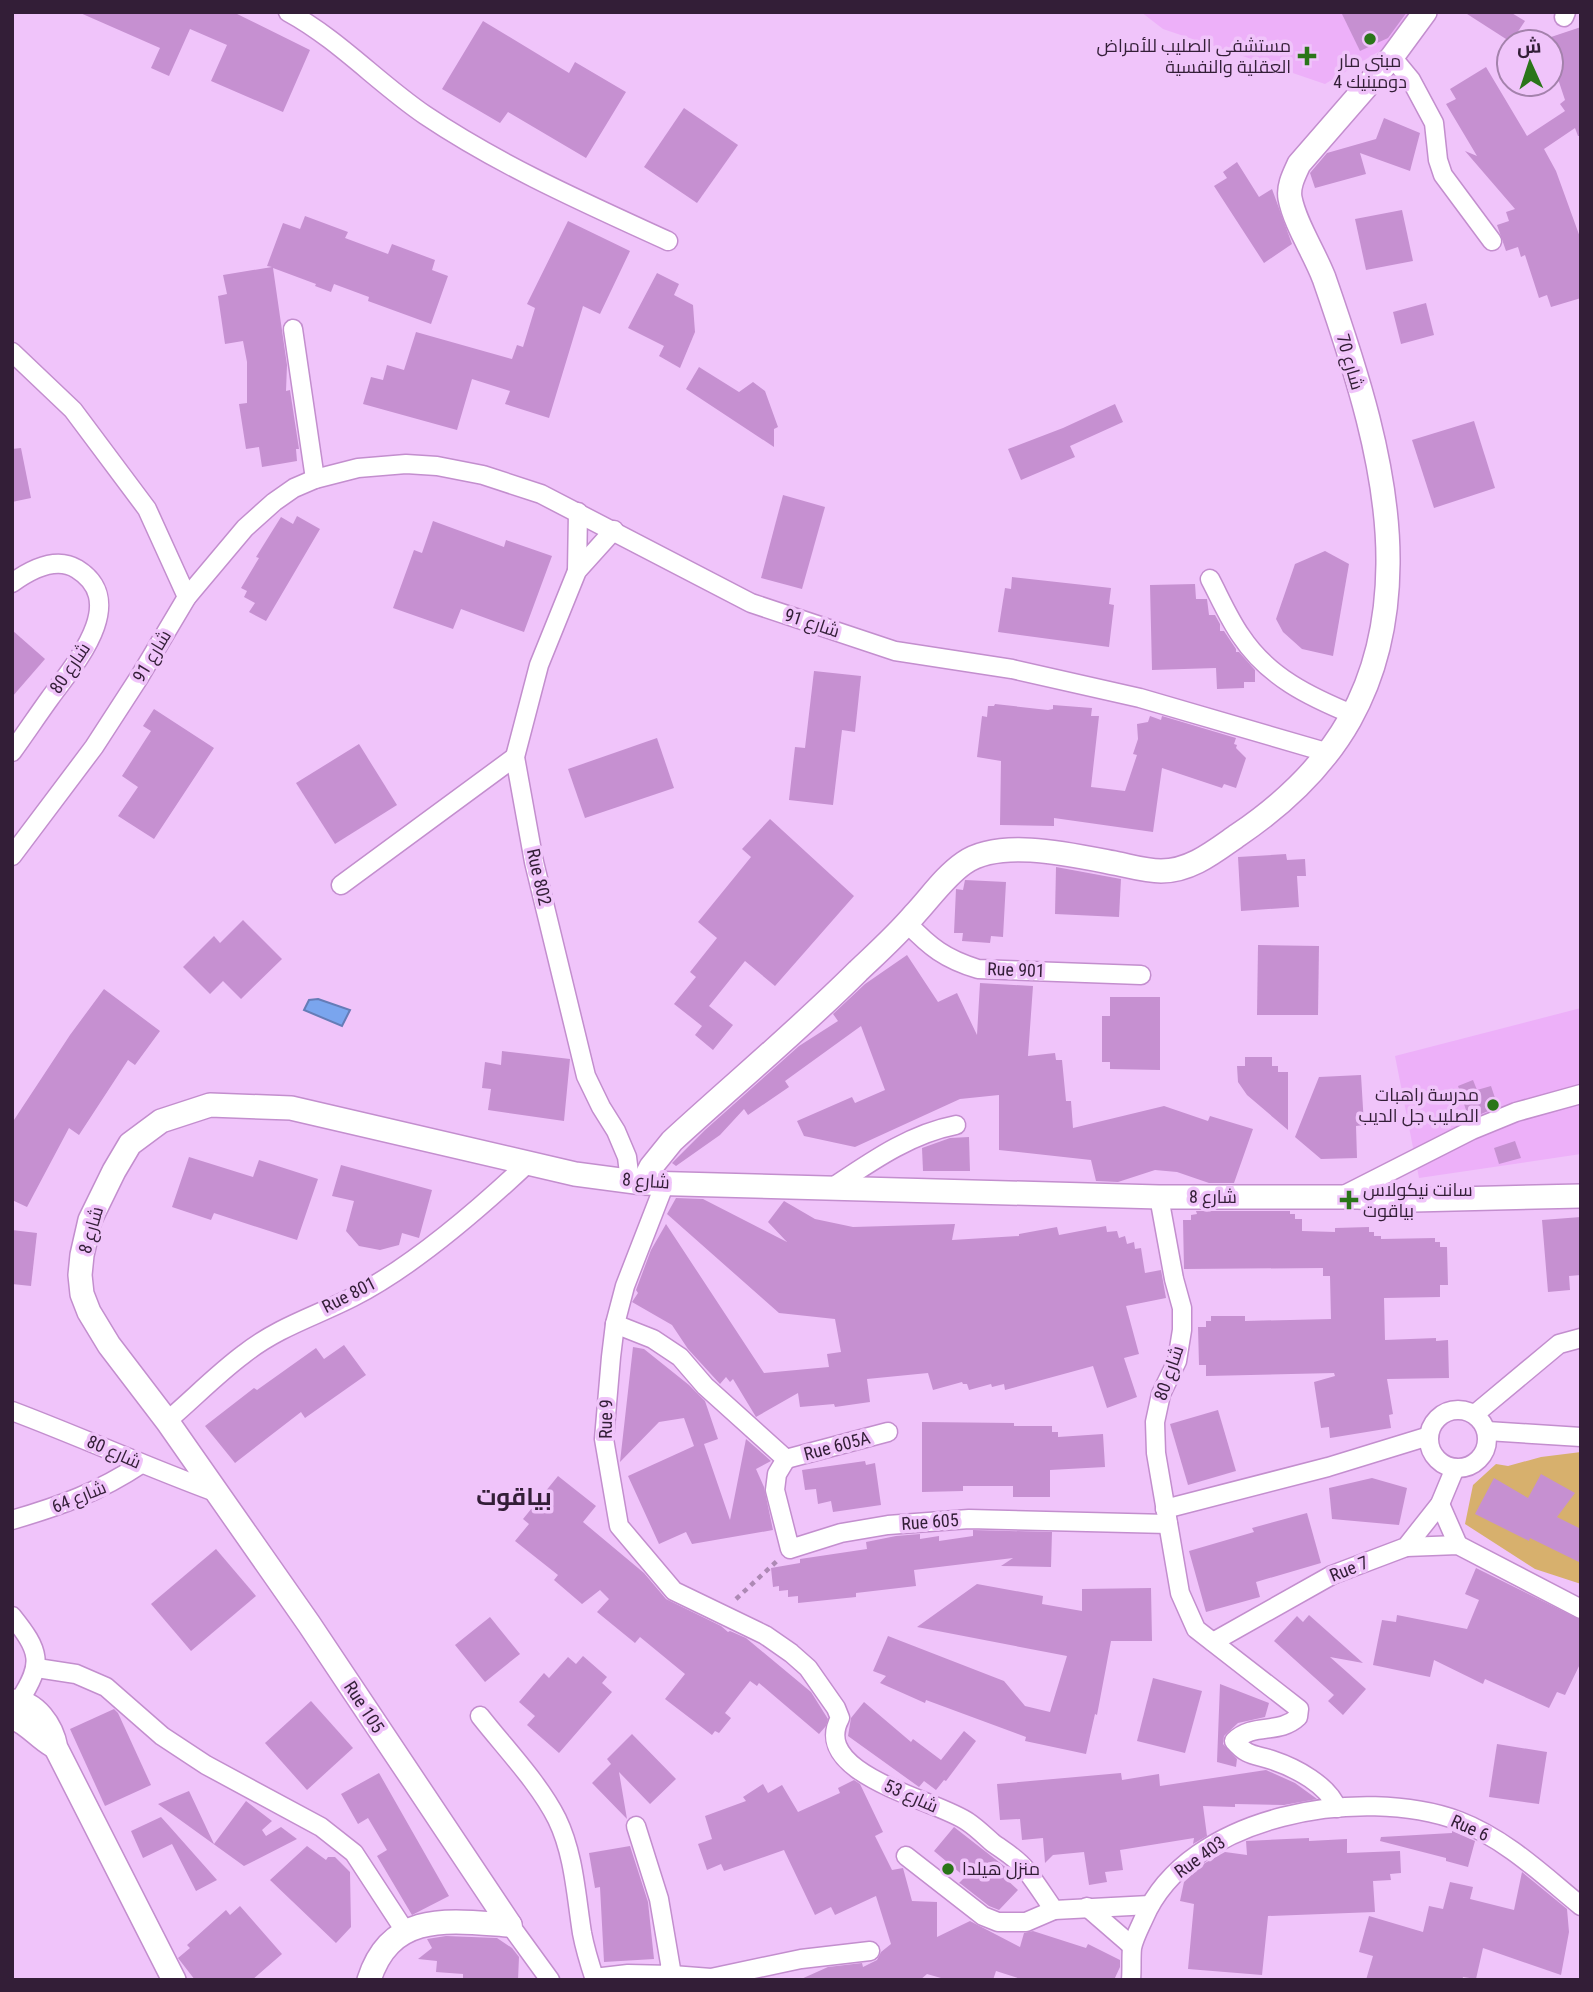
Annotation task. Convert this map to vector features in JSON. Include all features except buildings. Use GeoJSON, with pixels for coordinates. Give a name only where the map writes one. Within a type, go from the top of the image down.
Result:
{"type":"FeatureCollection","features":[{"type":"Feature","properties":{"kind":"street"},"geometry":{"type":"LineString","coordinates":[[288,12],[309,23],[425,115],[468,142],[516,169],[668,242]]}},
{"type":"Feature","properties":{"kind":"street","name":"شارع 70"},"geometry":{"type":"LineString","coordinates":[[646,1182],[651,1167],[672,1141],[833,996],[963,863],[994,851],[1022,850],[1157,871],[1192,865],[1250,827],[1290,795],[1329,752],[1354,716],[1371,675],[1380,637],[1388,566],[1387,520],[1377,453],[1339,323],[1315,254],[1289,195],[1299,164],[1392,57],[1425,12]]}},
{"type":"Feature","properties":{"kind":"street"},"geometry":{"type":"LineString","coordinates":[[1392,57],[1411,80],[1434,122],[1438,160],[1443,175],[1492,241]]}},
{"type":"Feature","properties":{"kind":"street"},"geometry":{"type":"LineString","coordinates":[[293,329],[315,479]]}},
{"type":"Feature","properties":{"kind":"street"},"geometry":{"type":"LineString","coordinates":[[12,352],[73,410],[147,509],[187,597]]}},
{"type":"Feature","properties":{"kind":"street","name":"شارع 91"},"geometry":{"type":"LineString","coordinates":[[12,856],[93,747],[187,597],[245,528],[274,502],[294,488],[315,479],[358,468],[406,464],[437,466],[483,475],[541,494],[751,603],[895,651],[1012,669],[1140,698],[1329,752]]}},
{"type":"Feature","properties":{"kind":"street","name":"Rue 802"},"geometry":{"type":"LineString","coordinates":[[577,571],[578,512]]}},
{"type":"Feature","properties":{"kind":"street","name":"Rue 802"},"geometry":{"type":"LineString","coordinates":[[614,530],[577,571],[539,664],[515,757],[534,862],[586,1076],[627,1157],[646,1182]]}},
{"type":"Feature","properties":{"kind":"street","name":"شارع 80"},"geometry":{"type":"LineString","coordinates":[[12,583],[25,574],[52,564],[67,565],[77,569],[92,582],[100,596],[99,618],[84,652],[12,752]]}},
{"type":"Feature","properties":{"kind":"street"},"geometry":{"type":"LineString","coordinates":[[1210,579],[1241,637],[1279,678],[1314,699],[1354,716]]}},
{"type":"Feature","properties":{"kind":"street"},"geometry":{"type":"LineString","coordinates":[[341,885],[515,757]]}},
{"type":"Feature","properties":{"kind":"street","name":"Rue 901"},"geometry":{"type":"LineString","coordinates":[[907,923],[930,947],[953,962],[978,969],[1141,975]]}},
{"type":"Feature","properties":{"kind":"street"},"geometry":{"type":"LineString","coordinates":[[1339,1198],[1472,1130],[1516,1112],[1581,1094]]}},
{"type":"Feature","properties":{"kind":"street","name":"شارع 8"},"geometry":{"type":"LineString","coordinates":[[215,1492],[167,1421],[109,1345],[89,1312],[82,1294],[80,1275],[90,1220],[130,1144],[161,1121],[210,1105],[290,1108],[575,1174],[646,1182],[1158,1197],[1413,1200],[1581,1196]]}},
{"type":"Feature","properties":{"kind":"street"},"geometry":{"type":"LineString","coordinates":[[830,1189],[865,1165],[916,1137],[932,1129],[956,1125]]}},
{"type":"Feature","properties":{"kind":"street","name":"Rue 801"},"geometry":{"type":"LineString","coordinates":[[167,1421],[244,1353],[283,1328],[353,1297],[406,1264],[503,1186],[527,1163]]}},
{"type":"Feature","properties":{"kind":"street","name":"Rue 9"},"geometry":{"type":"LineString","coordinates":[[646,1182],[615,1324],[605,1404],[604,1439],[620,1526],[674,1591],[720,1614]]}},
{"type":"Feature","properties":{"kind":"street","name":"شارع 80"},"geometry":{"type":"LineString","coordinates":[[1158,1197],[1182,1308],[1177,1361],[1161,1394],[1155,1422],[1156,1453],[1180,1593],[1196,1629],[1299,1709],[1298,1717],[1290,1725],[1243,1732],[1234,1741],[1242,1751],[1254,1757],[1272,1760],[1322,1785],[1332,1796],[1337,1808]]}},
{"type":"Feature","properties":{"kind":"street"},"geometry":{"type":"LineString","coordinates":[[615,1324],[653,1339],[680,1357],[705,1386],[786,1459],[777,1474],[775,1490],[790,1549]]}},
{"type":"Feature","properties":{"kind":"street"},"geometry":{"type":"LineString","coordinates":[[1475,1414],[1559,1344],[1581,1338]]}},
{"type":"Feature","properties":{"kind":"street"},"geometry":{"type":"LineString","coordinates":[[1460,1409],[1475,1414],[1487,1431],[1488,1443],[1484,1453],[1477,1462],[1467,1467],[1455,1468],[1441,1463],[1432,1451],[1429,1436],[1434,1422],[1445,1412],[1460,1409]]}},
{"type":"Feature","properties":{"kind":"street","name":"شارع 80"},"geometry":{"type":"LineString","coordinates":[[12,1411],[215,1492]]}},
{"type":"Feature","properties":{"kind":"street"},"geometry":{"type":"LineString","coordinates":[[1487,1431],[1581,1437]]}},
{"type":"Feature","properties":{"kind":"street","name":"Rue 605A"},"geometry":{"type":"LineString","coordinates":[[786,1459],[888,1432]]}},
{"type":"Feature","properties":{"kind":"street","name":"Rue 605"},"geometry":{"type":"LineString","coordinates":[[790,1549],[841,1533],[969,1519],[1166,1517],[1429,1436]]}},
{"type":"Feature","properties":{"kind":"street","name":"شارع 64"},"geometry":{"type":"LineString","coordinates":[[12,1520],[84,1497],[112,1484],[141,1464]]}},
{"type":"Feature","properties":{"kind":"street"},"geometry":{"type":"LineString","coordinates":[[1406,1547],[1440,1504],[1455,1468]]}},
{"type":"Feature","properties":{"kind":"street","name":"Rue 105"},"geometry":{"type":"LineString","coordinates":[[215,1492],[309,1624],[510,1925]]}},
{"type":"Feature","properties":{"kind":"street"},"geometry":{"type":"LineString","coordinates":[[1440,1504],[1458,1545]]}},
{"type":"Feature","properties":{"kind":"street"},"geometry":{"type":"LineString","coordinates":[[1406,1547],[1458,1545],[1581,1609]]}},
{"type":"Feature","properties":{"kind":"street","name":"Rue 7"},"geometry":{"type":"LineString","coordinates":[[1213,1642],[1332,1575],[1406,1547]]}},
{"type":"Feature","properties":{"kind":"street","name":"شارع 53"},"geometry":{"type":"LineString","coordinates":[[720,1614],[765,1635],[808,1668],[840,1718],[834,1728],[840,1751],[862,1773],[967,1820],[1025,1868],[1054,1910]]}},
{"type":"Feature","properties":{"kind":"street"},"geometry":{"type":"LineString","coordinates":[[12,1616],[36,1653],[37,1668],[15,1706],[20,1720],[41,1739],[56,1748],[174,1980]]}},
{"type":"Feature","properties":{"kind":"street"},"geometry":{"type":"LineString","coordinates":[[37,1668],[76,1674],[106,1688],[162,1736],[206,1765],[321,1827],[354,1853],[405,1931]]}},
{"type":"Feature","properties":{"kind":"street"},"geometry":{"type":"LineString","coordinates":[[480,1716],[557,1818],[566,1841],[583,1935],[595,1979],[628,1974],[711,1978],[800,1959],[870,1951]]}},
{"type":"Feature","properties":{"kind":"street","name":"Rue 6"},"geometry":{"type":"LineString","coordinates":[[1337,1808],[1400,1807],[1430,1812],[1460,1822],[1515,1852],[1581,1906]]}},
{"type":"Feature","properties":{"kind":"street","name":"Rue 403"},"geometry":{"type":"LineString","coordinates":[[1131,1980],[1132,1946],[1150,1905],[1195,1856],[1223,1838],[1253,1825],[1337,1808]]}},
{"type":"Feature","properties":{"kind":"street"},"geometry":{"type":"LineString","coordinates":[[636,1826],[659,1899],[672,1975]]}},
{"type":"Feature","properties":{"kind":"street"},"geometry":{"type":"LineString","coordinates":[[906,1856],[982,1916],[998,1922],[1026,1922],[1054,1910],[1150,1905]]}},
{"type":"Feature","properties":{"kind":"street"},"geometry":{"type":"LineString","coordinates":[[1087,1907],[1132,1946]]}},
{"type":"Feature","properties":{"kind":"street"},"geometry":{"type":"LineString","coordinates":[[369,1980],[380,1954],[405,1931],[425,1923],[447,1921],[510,1925],[550,1980]]}},
{"type":"Feature","properties":{"kind":"path"},"geometry":{"type":"LineString","coordinates":[[720,1614],[790,1549]]}},
{"type":"Feature","properties":{"kind":"shaded area","name":"مستشفى الصليب للأمراض العقلية والنفسية"},"geometry":{"type":"Polygon","coordinates":[[[1141,12],[1428,12],[1426,23],[1325,84],[1163,29],[1141,12]]]}},
{"type":"Feature","properties":{"kind":"shaded area","name":"مدرسة راهبات الصليب جل الديب"},"geometry":{"type":"Polygon","coordinates":[[[1581,1008],[1581,1154],[1419,1178],[1395,1056],[1581,1008]]]}},
{"type":"Feature","properties":{"kind":"shaded area"},"geometry":{"type":"Polygon","coordinates":[[[1581,1452],[1581,1584],[1535,1569],[1465,1524],[1473,1485],[1496,1464],[1508,1466],[1541,1457],[1581,1452]]]}},
{"type":"Feature","properties":{"kind":"water"},"geometry":{"type":"Polygon","coordinates":[[[318,999],[350,1010],[342,1026],[304,1010],[309,1000],[318,999]]]}},
{"type":"Feature","properties":{"kind":"place","name":"مبنى مار دومينيك 4"},"geometry":{"type":"Point","coordinates":[1370,39]}},
{"type":"Feature","properties":{"kind":"place","name":"مستشفى الصليب للأمراض العقلية والنفسية"},"geometry":{"type":"Point","coordinates":[1307,56]}},
{"type":"Feature","properties":{"kind":"place","name":"مدرسة راهبات الصليب جل الديب"},"geometry":{"type":"Point","coordinates":[1493,1105]}},
{"type":"Feature","properties":{"kind":"place","name":"سانت نيكولاس بياقوت"},"geometry":{"type":"Point","coordinates":[1349,1200]}},
{"type":"Feature","properties":{"kind":"place","name":"منزل هيلدا"},"geometry":{"type":"Point","coordinates":[948,1869]}},
{"type":"Feature","properties":{"kind":"district","name":"بياقوت"},"geometry":{"type":"Point","coordinates":[514,1497]}}]}
